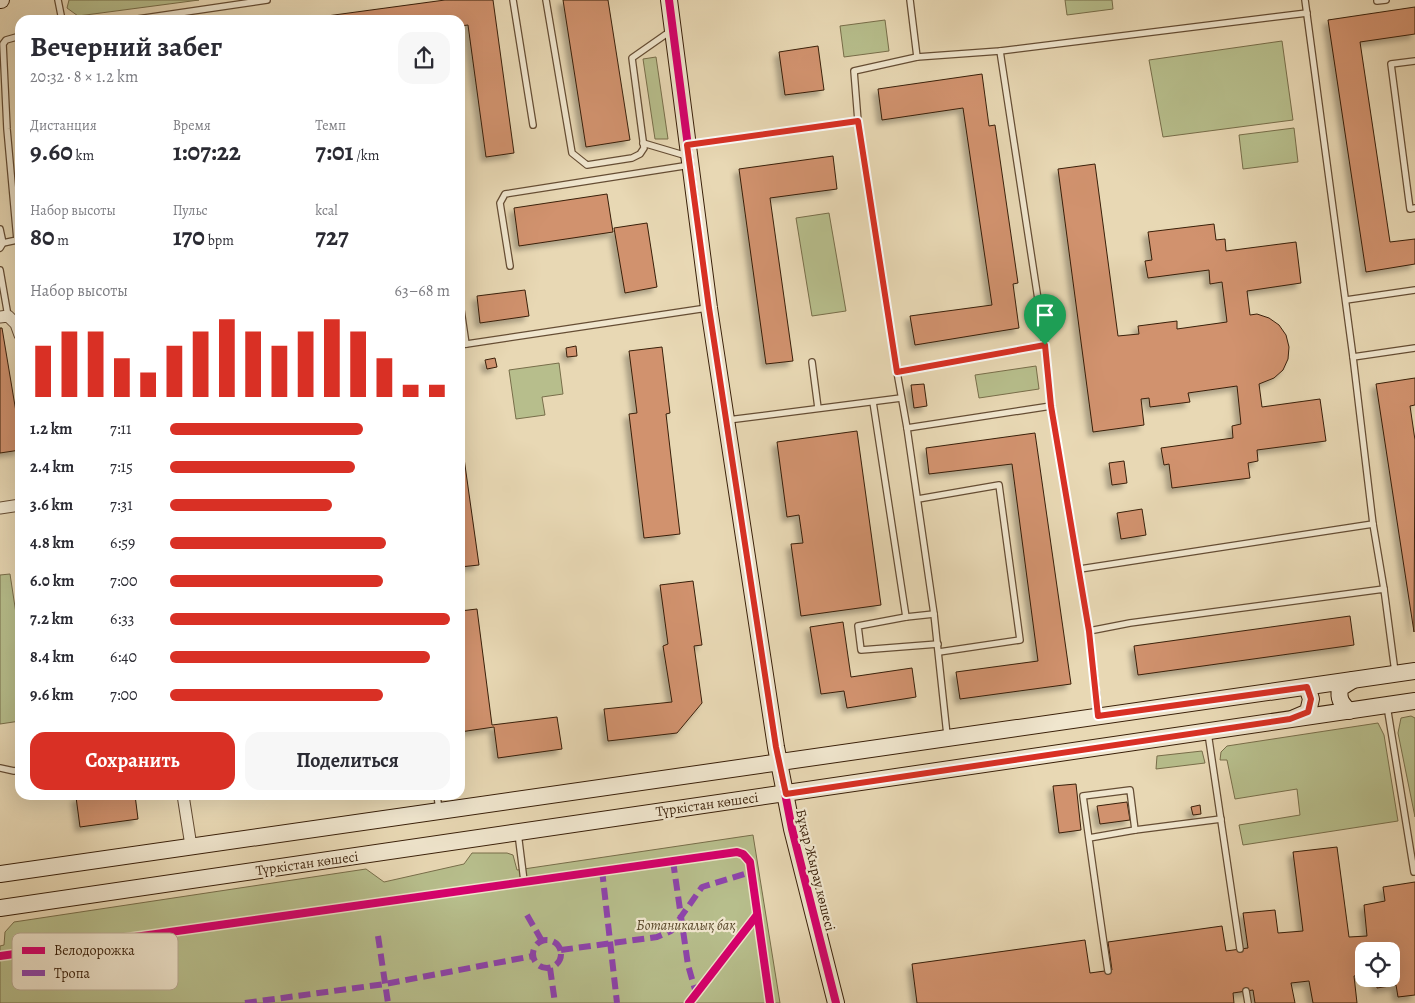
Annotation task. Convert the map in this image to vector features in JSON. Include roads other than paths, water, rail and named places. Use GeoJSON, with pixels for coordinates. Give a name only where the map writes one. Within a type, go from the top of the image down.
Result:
{"type":"FeatureCollection","features":[{"type":"Feature","properties":{"kind":"main road","name":"Бұқар Жырау көшесі"},"geometry":{"type":"LineString","coordinates":[[671,4],[672,30],[709,308],[778,762],[792,828],[836,1003]]}},
{"type":"Feature","properties":{"kind":"main road"},"geometry":{"type":"LineString","coordinates":[[465,800],[778,762],[1415,671]]}},
{"type":"Feature","properties":{"kind":"main road"},"geometry":{"type":"LineString","coordinates":[[1350,711],[1338,698],[1340,688],[1353,680]]}},
{"type":"Feature","properties":{"kind":"main road"},"geometry":{"type":"LineString","coordinates":[[1290,719],[1308,712],[1311,699],[1307,687]]}},
{"type":"Feature","properties":{"kind":"main road","name":"Түркістан көшесі"},"geometry":{"type":"LineString","coordinates":[[0,908],[1415,701]]}},
{"type":"Feature","properties":{"kind":"main road"},"geometry":{"type":"LineString","coordinates":[[0,874],[191,846],[463,800]]}},
{"type":"Feature","properties":{"kind":"street"},"geometry":{"type":"LineString","coordinates":[[4,317],[15,323]]}},
{"type":"Feature","properties":{"kind":"street"},"geometry":{"type":"LineString","coordinates":[[0,508],[15,506]]}},
{"type":"Feature","properties":{"kind":"street"},"geometry":{"type":"LineString","coordinates":[[184,800],[191,846]]}},
{"type":"Feature","properties":{"kind":"lane"},"geometry":{"type":"LineString","coordinates":[[58,0],[61,15]]}},
{"type":"Feature","properties":{"kind":"lane"},"geometry":{"type":"LineString","coordinates":[[165,15],[267,0]]}},
{"type":"Feature","properties":{"kind":"lane"},"geometry":{"type":"LineString","coordinates":[[513,0],[533,125]]}},
{"type":"Feature","properties":{"kind":"lane"},"geometry":{"type":"LineString","coordinates":[[546,0],[572,153],[588,165],[632,158],[640,154],[644,148],[632,58],[672,30]]}},
{"type":"Feature","properties":{"kind":"lane"},"geometry":{"type":"LineString","coordinates":[[910,0],[917,57]]}},
{"type":"Feature","properties":{"kind":"lane"},"geometry":{"type":"LineString","coordinates":[[1305,0],[1395,674]]}},
{"type":"Feature","properties":{"kind":"lane"},"geometry":{"type":"LineString","coordinates":[[1377,0],[1386,0]]}},
{"type":"Feature","properties":{"kind":"lane"},"geometry":{"type":"LineString","coordinates":[[948,738],[938,644],[918,499],[858,121],[854,71],[917,57],[1000,51],[1307,13]]}},
{"type":"Feature","properties":{"kind":"lane"},"geometry":{"type":"LineString","coordinates":[[15,37],[6,40],[3,44],[7,129],[15,210]]}},
{"type":"Feature","properties":{"kind":"lane"},"geometry":{"type":"LineString","coordinates":[[1000,51],[1045,345],[1051,406],[1080,569],[1098,716]]}},
{"type":"Feature","properties":{"kind":"lane"},"geometry":{"type":"LineString","coordinates":[[1415,61],[1391,64],[1410,208],[1415,208]]}},
{"type":"Feature","properties":{"kind":"lane"},"geometry":{"type":"LineString","coordinates":[[510,266],[500,203],[505,194],[858,121]]}},
{"type":"Feature","properties":{"kind":"lane"},"geometry":{"type":"LineString","coordinates":[[643,143],[688,156]]}},
{"type":"Feature","properties":{"kind":"lane"},"geometry":{"type":"LineString","coordinates":[[0,229],[1,246],[15,241]]}},
{"type":"Feature","properties":{"kind":"lane"},"geometry":{"type":"LineString","coordinates":[[0,270],[4,317]]}},
{"type":"Feature","properties":{"kind":"lane"},"geometry":{"type":"LineString","coordinates":[[1346,300],[1415,290]]}},
{"type":"Feature","properties":{"kind":"lane"},"geometry":{"type":"LineString","coordinates":[[465,344],[709,308]]}},
{"type":"Feature","properties":{"kind":"lane"},"geometry":{"type":"LineString","coordinates":[[897,372],[1045,345]]}},
{"type":"Feature","properties":{"kind":"lane"},"geometry":{"type":"LineString","coordinates":[[1353,357],[1415,348]]}},
{"type":"Feature","properties":{"kind":"lane"},"geometry":{"type":"LineString","coordinates":[[812,362],[818,408]]}},
{"type":"Feature","properties":{"kind":"lane"},"geometry":{"type":"LineString","coordinates":[[726,420],[901,398]]}},
{"type":"Feature","properties":{"kind":"lane"},"geometry":{"type":"LineString","coordinates":[[873,402],[906,616]]}},
{"type":"Feature","properties":{"kind":"lane"},"geometry":{"type":"LineString","coordinates":[[907,428],[1051,406]]}},
{"type":"Feature","properties":{"kind":"lane"},"geometry":{"type":"LineString","coordinates":[[918,499],[999,485],[1020,640],[939,652]]}},
{"type":"Feature","properties":{"kind":"lane"},"geometry":{"type":"LineString","coordinates":[[1080,569],[1374,524]]}},
{"type":"Feature","properties":{"kind":"lane"},"geometry":{"type":"LineString","coordinates":[[1089,631],[1130,623],[1384,589]]}},
{"type":"Feature","properties":{"kind":"lane"},"geometry":{"type":"LineString","coordinates":[[934,614],[906,616],[858,626],[861,650],[938,644]]}},
{"type":"Feature","properties":{"kind":"lane"},"geometry":{"type":"LineString","coordinates":[[1387,706],[1414,872]]}},
{"type":"Feature","properties":{"kind":"lane"},"geometry":{"type":"LineString","coordinates":[[1208,731],[1240,950]]}},
{"type":"Feature","properties":{"kind":"lane"},"geometry":{"type":"LineString","coordinates":[[0,768],[15,771]]}},
{"type":"Feature","properties":{"kind":"lane"},"geometry":{"type":"LineString","coordinates":[[1108,971],[1083,796],[1130,790],[1135,830]]}},
{"type":"Feature","properties":{"kind":"lane"},"geometry":{"type":"LineString","coordinates":[[1089,838],[1221,819]]}},
{"type":"Feature","properties":{"kind":"lane"},"geometry":{"type":"LineString","coordinates":[[518,832],[524,881]]}},
{"type":"Feature","properties":{"kind":"lane"},"geometry":{"type":"LineString","coordinates":[[1246,991],[1248,1003]]}},
{"type":"Feature","properties":{"kind":"park label","name":"Ботаникалық бақ"},"geometry":{"type":"Point","coordinates":[686,925]}}]}
